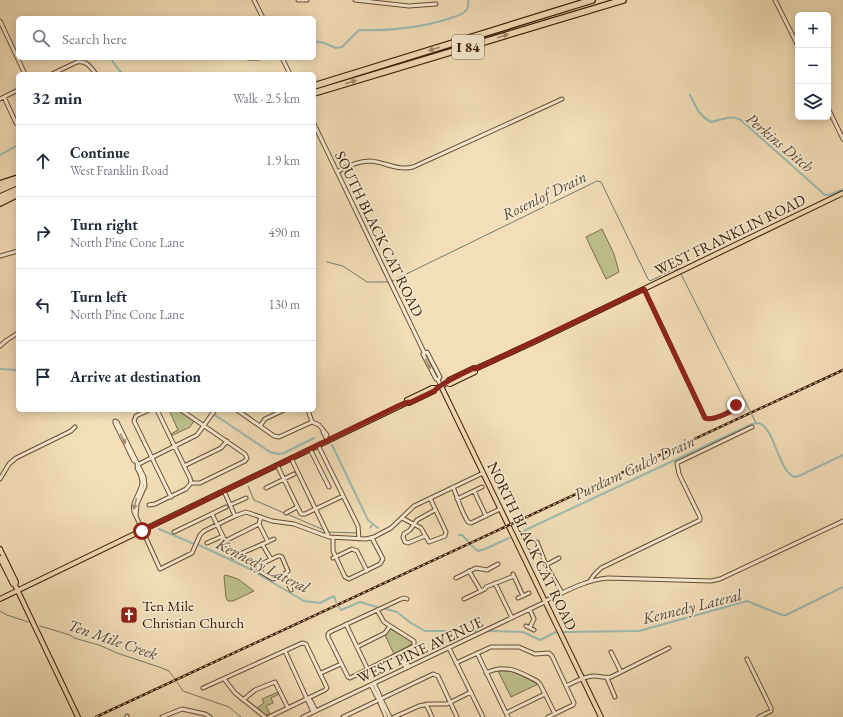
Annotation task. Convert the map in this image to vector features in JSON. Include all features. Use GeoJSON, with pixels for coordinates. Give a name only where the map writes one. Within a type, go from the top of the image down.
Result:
{"type":"FeatureCollection","features":[{"type":"Feature","properties":{"kind":"highway","name":"I 84"},"geometry":{"type":"LineString","coordinates":[[316,85],[592,0]]}},
{"type":"Feature","properties":{"kind":"highway","name":"I 84"},"geometry":{"type":"LineString","coordinates":[[316,92],[622,0]]}},
{"type":"Feature","properties":{"kind":"highway"},"geometry":{"type":"LineString","coordinates":[[0,184],[16,179]]}},
{"type":"Feature","properties":{"kind":"highway"},"geometry":{"type":"LineString","coordinates":[[0,190],[16,183]]}},
{"type":"Feature","properties":{"kind":"highway"},"geometry":{"type":"LineString","coordinates":[[0,197],[16,190]]}},
{"type":"Feature","properties":{"kind":"highway"},"geometry":{"type":"LineString","coordinates":[[0,203],[16,195]]}},
{"type":"Feature","properties":{"kind":"main road","name":"WEST FRANKLIN ROAD"},"geometry":{"type":"LineString","coordinates":[[0,598],[408,402],[409,403],[429,394],[438,387],[447,383],[450,384],[475,372],[475,369],[843,193]]}},
{"type":"Feature","properties":{"kind":"main road","name":"NORTH BLACK CAT ROAD"},"geometry":{"type":"LineString","coordinates":[[438,387],[483,473],[583,678],[600,717]]}},
{"type":"Feature","properties":{"kind":"main road"},"geometry":{"type":"LineString","coordinates":[[0,549],[16,582],[15,585]]}},
{"type":"Feature","properties":{"kind":"main road"},"geometry":{"type":"LineString","coordinates":[[1,560],[12,584],[15,585],[18,590],[78,717]]}},
{"type":"Feature","properties":{"kind":"street"},"geometry":{"type":"LineString","coordinates":[[255,0],[262,16]]}},
{"type":"Feature","properties":{"kind":"street"},"geometry":{"type":"LineString","coordinates":[[298,0],[307,0]]}},
{"type":"Feature","properties":{"kind":"street"},"geometry":{"type":"LineString","coordinates":[[355,0],[409,6],[436,4]]}},
{"type":"Feature","properties":{"kind":"street"},"geometry":{"type":"LineString","coordinates":[[775,0],[795,40]]}},
{"type":"Feature","properties":{"kind":"street"},"geometry":{"type":"LineString","coordinates":[[0,23],[16,56]]}},
{"type":"Feature","properties":{"kind":"street"},"geometry":{"type":"LineString","coordinates":[[18,60],[24,72]]}},
{"type":"Feature","properties":{"kind":"street"},"geometry":{"type":"LineString","coordinates":[[283,60],[289,72]]}},
{"type":"Feature","properties":{"kind":"street"},"geometry":{"type":"LineString","coordinates":[[56,72],[82,61],[86,62],[94,72]]}},
{"type":"Feature","properties":{"kind":"street"},"geometry":{"type":"LineString","coordinates":[[16,91],[2,98],[16,122]]}},
{"type":"Feature","properties":{"kind":"street"},"geometry":{"type":"LineString","coordinates":[[337,172],[354,164],[365,161],[377,162],[399,168],[413,167],[562,99]]}},
{"type":"Feature","properties":{"kind":"street"},"geometry":{"type":"LineString","coordinates":[[831,114],[843,139]]}},
{"type":"Feature","properties":{"kind":"street","name":"SOUTH BLACK CAT ROAD"},"geometry":{"type":"LineString","coordinates":[[316,128],[424,352],[427,352],[440,377],[438,380],[438,387]]}},
{"type":"Feature","properties":{"kind":"street"},"geometry":{"type":"LineString","coordinates":[[0,256],[16,252]]}},
{"type":"Feature","properties":{"kind":"street"},"geometry":{"type":"LineString","coordinates":[[644,289],[705,418],[712,419],[734,409],[736,405],[735,400]]}},
{"type":"Feature","properties":{"kind":"street"},"geometry":{"type":"LineString","coordinates":[[0,346],[16,334]]}},
{"type":"Feature","properties":{"kind":"street"},"geometry":{"type":"LineString","coordinates":[[145,412],[136,416],[134,419],[151,458],[171,497]]}},
{"type":"Feature","properties":{"kind":"street"},"geometry":{"type":"LineString","coordinates":[[158,412],[191,483]]}},
{"type":"Feature","properties":{"kind":"street"},"geometry":{"type":"LineString","coordinates":[[184,412],[245,454],[247,458],[245,461],[200,483],[191,483]]}},
{"type":"Feature","properties":{"kind":"street"},"geometry":{"type":"LineString","coordinates":[[137,464],[197,435],[214,412]]}},
{"type":"Feature","properties":{"kind":"street"},"geometry":{"type":"LineString","coordinates":[[240,412],[276,436],[282,436],[312,422],[319,425],[327,435],[328,441]]}},
{"type":"Feature","properties":{"kind":"street"},"geometry":{"type":"LineString","coordinates":[[260,426],[265,419],[280,412]]}},
{"type":"Feature","properties":{"kind":"street"},"geometry":{"type":"LineString","coordinates":[[309,412],[312,422]]}},
{"type":"Feature","properties":{"kind":"street"},"geometry":{"type":"LineString","coordinates":[[113,415],[136,460],[137,468],[142,481],[141,489],[133,508],[160,569],[192,553],[202,533],[246,512],[272,522],[294,524],[334,538],[372,538],[391,528],[414,506],[483,473]]}},
{"type":"Feature","properties":{"kind":"street"},"geometry":{"type":"LineString","coordinates":[[0,479],[9,464],[16,458],[71,431],[76,427]]}},
{"type":"Feature","properties":{"kind":"street"},"geometry":{"type":"LineString","coordinates":[[590,581],[601,568],[700,520],[700,517],[679,474],[677,463],[752,427]]}},
{"type":"Feature","properties":{"kind":"street"},"geometry":{"type":"LineString","coordinates":[[184,466],[221,448],[227,441]]}},
{"type":"Feature","properties":{"kind":"street"},"geometry":{"type":"LineString","coordinates":[[318,445],[358,526],[359,539]]}},
{"type":"Feature","properties":{"kind":"street"},"geometry":{"type":"LineString","coordinates":[[310,449],[329,487]]}},
{"type":"Feature","properties":{"kind":"street"},"geometry":{"type":"LineString","coordinates":[[291,458],[328,535]]}},
{"type":"Feature","properties":{"kind":"street"},"geometry":{"type":"LineString","coordinates":[[277,465],[283,480],[301,514],[305,514],[343,496]]}},
{"type":"Feature","properties":{"kind":"street"},"geometry":{"type":"LineString","coordinates":[[266,488],[294,474]]}},
{"type":"Feature","properties":{"kind":"street"},"geometry":{"type":"LineString","coordinates":[[149,505],[171,497],[186,489],[191,483]]}},
{"type":"Feature","properties":{"kind":"street"},"geometry":{"type":"LineString","coordinates":[[453,487],[469,523],[500,509]]}},
{"type":"Feature","properties":{"kind":"street"},"geometry":{"type":"LineString","coordinates":[[458,499],[482,487]]}},
{"type":"Feature","properties":{"kind":"street"},"geometry":{"type":"LineString","coordinates":[[224,491],[235,516]]}},
{"type":"Feature","properties":{"kind":"street"},"geometry":{"type":"LineString","coordinates":[[474,491],[486,516]]}},
{"type":"Feature","properties":{"kind":"street"},"geometry":{"type":"LineString","coordinates":[[230,505],[246,498]]}},
{"type":"Feature","properties":{"kind":"street"},"geometry":{"type":"LineString","coordinates":[[402,518],[421,528],[430,542],[446,534],[430,498]]}},
{"type":"Feature","properties":{"kind":"street"},"geometry":{"type":"LineString","coordinates":[[174,532],[226,507]]}},
{"type":"Feature","properties":{"kind":"street"},"geometry":{"type":"LineString","coordinates":[[286,513],[297,507]]}},
{"type":"Feature","properties":{"kind":"street"},"geometry":{"type":"LineString","coordinates":[[425,536],[406,543],[403,536],[410,530],[419,518],[435,510]]}},
{"type":"Feature","properties":{"kind":"street"},"geometry":{"type":"LineString","coordinates":[[212,514],[234,557],[274,539]]}},
{"type":"Feature","properties":{"kind":"street"},"geometry":{"type":"LineString","coordinates":[[261,517],[259,524],[268,542]]}},
{"type":"Feature","properties":{"kind":"street"},"geometry":{"type":"LineString","coordinates":[[590,581],[608,578],[720,579],[843,521]]}},
{"type":"Feature","properties":{"kind":"street"},"geometry":{"type":"LineString","coordinates":[[225,541],[259,524]]}},
{"type":"Feature","properties":{"kind":"street"},"geometry":{"type":"LineString","coordinates":[[207,543],[222,536]]}},
{"type":"Feature","properties":{"kind":"street"},"geometry":{"type":"LineString","coordinates":[[334,538],[334,558],[345,577],[348,579],[367,571],[382,562],[372,538]]}},
{"type":"Feature","properties":{"kind":"street"},"geometry":{"type":"LineString","coordinates":[[537,542],[546,565],[562,593]]}},
{"type":"Feature","properties":{"kind":"street"},"geometry":{"type":"LineString","coordinates":[[262,544],[271,560]]}},
{"type":"Feature","properties":{"kind":"street"},"geometry":{"type":"LineString","coordinates":[[334,558],[355,549],[367,571]]}},
{"type":"Feature","properties":{"kind":"street"},"geometry":{"type":"LineString","coordinates":[[253,568],[257,566],[280,556],[288,571],[273,579],[261,572],[257,566]]}},
{"type":"Feature","properties":{"kind":"street"},"geometry":{"type":"LineString","coordinates":[[546,565],[559,558]]}},
{"type":"Feature","properties":{"kind":"street"},"geometry":{"type":"LineString","coordinates":[[456,578],[476,568],[487,570],[498,564]]}},
{"type":"Feature","properties":{"kind":"street"},"geometry":{"type":"LineString","coordinates":[[469,571],[481,591]]}},
{"type":"Feature","properties":{"kind":"street"},"geometry":{"type":"LineString","coordinates":[[284,574],[291,590]]}},
{"type":"Feature","properties":{"kind":"street"},"geometry":{"type":"LineString","coordinates":[[464,600],[513,575],[523,596]]}},
{"type":"Feature","properties":{"kind":"street","name":"WEST PINE AVENUE"},"geometry":{"type":"LineString","coordinates":[[304,717],[590,581]]}},
{"type":"Feature","properties":{"kind":"street"},"geometry":{"type":"LineString","coordinates":[[495,583],[512,618]]}},
{"type":"Feature","properties":{"kind":"street"},"geometry":{"type":"LineString","coordinates":[[284,587],[289,585]]}},
{"type":"Feature","properties":{"kind":"street"},"geometry":{"type":"LineString","coordinates":[[518,598],[529,593]]}},
{"type":"Feature","properties":{"kind":"street"},"geometry":{"type":"LineString","coordinates":[[376,610],[382,621],[414,641],[415,645],[413,648],[350,678],[347,676],[328,637],[328,634],[376,610],[401,599],[407,599]]}},
{"type":"Feature","properties":{"kind":"street"},"geometry":{"type":"LineString","coordinates":[[530,610],[534,619],[530,627]]}},
{"type":"Feature","properties":{"kind":"street"},"geometry":{"type":"LineString","coordinates":[[346,624],[368,670]]}},
{"type":"Feature","properties":{"kind":"street"},"geometry":{"type":"LineString","coordinates":[[357,647],[383,635],[390,626]]}},
{"type":"Feature","properties":{"kind":"street"},"geometry":{"type":"LineString","coordinates":[[526,626],[534,630]]}},
{"type":"Feature","properties":{"kind":"street"},"geometry":{"type":"LineString","coordinates":[[203,688],[225,680],[302,643],[306,644],[327,688],[269,717]]}},
{"type":"Feature","properties":{"kind":"street"},"geometry":{"type":"LineString","coordinates":[[456,662],[491,647],[519,647],[535,654],[549,653],[552,656],[574,704],[548,717]]}},
{"type":"Feature","properties":{"kind":"street"},"geometry":{"type":"LineString","coordinates":[[449,648],[483,717]]}},
{"type":"Feature","properties":{"kind":"street"},"geometry":{"type":"LineString","coordinates":[[566,686],[583,678],[595,676],[607,678],[669,648]]}},
{"type":"Feature","properties":{"kind":"street"},"geometry":{"type":"LineString","coordinates":[[285,651],[308,698],[311,701],[315,712]]}},
{"type":"Feature","properties":{"kind":"street"},"geometry":{"type":"LineString","coordinates":[[611,652],[621,672]]}},
{"type":"Feature","properties":{"kind":"street"},"geometry":{"type":"LineString","coordinates":[[477,653],[508,717]]}},
{"type":"Feature","properties":{"kind":"street"},"geometry":{"type":"LineString","coordinates":[[400,654],[407,668]]}},
{"type":"Feature","properties":{"kind":"street"},"geometry":{"type":"LineString","coordinates":[[747,659],[771,708],[771,711],[759,717]]}},
{"type":"Feature","properties":{"kind":"street"},"geometry":{"type":"LineString","coordinates":[[321,673],[341,664]]}},
{"type":"Feature","properties":{"kind":"street"},"geometry":{"type":"LineString","coordinates":[[486,673],[495,669],[515,670],[537,681],[555,714]]}},
{"type":"Feature","properties":{"kind":"street"},"geometry":{"type":"LineString","coordinates":[[342,717],[432,674],[435,674],[457,717]]}},
{"type":"Feature","properties":{"kind":"street"},"geometry":{"type":"LineString","coordinates":[[607,678],[616,697]]}},
{"type":"Feature","properties":{"kind":"street"},"geometry":{"type":"LineString","coordinates":[[225,680],[235,693],[265,717]]}},
{"type":"Feature","properties":{"kind":"street"},"geometry":{"type":"LineString","coordinates":[[243,700],[255,690],[274,682],[288,708]]}},
{"type":"Feature","properties":{"kind":"street"},"geometry":{"type":"LineString","coordinates":[[373,684],[377,697],[382,701],[390,717]]}},
{"type":"Feature","properties":{"kind":"street"},"geometry":{"type":"LineString","coordinates":[[394,717],[426,704],[444,704],[471,692]]}},
{"type":"Feature","properties":{"kind":"street"},"geometry":{"type":"LineString","coordinates":[[506,713],[545,694]]}},
{"type":"Feature","properties":{"kind":"street"},"geometry":{"type":"LineString","coordinates":[[380,699],[380,703],[386,717]]}},
{"type":"Feature","properties":{"kind":"street"},"geometry":{"type":"LineString","coordinates":[[426,704],[432,717]]}},
{"type":"Feature","properties":{"kind":"street"},"geometry":{"type":"LineString","coordinates":[[162,717],[182,708],[205,714],[210,717]]}},
{"type":"Feature","properties":{"kind":"street"},"geometry":{"type":"LineString","coordinates":[[404,712],[407,717]]}},
{"type":"Feature","properties":{"kind":"green space"},"geometry":{"type":"Polygon","coordinates":[[[602,229],[614,254],[619,272],[606,279],[586,237],[602,229]]]}},
{"type":"Feature","properties":{"kind":"green space"},"geometry":{"type":"Polygon","coordinates":[[[170,412],[181,412],[194,421],[190,427],[171,436],[171,434],[178,430],[170,412]]]}},
{"type":"Feature","properties":{"kind":"green space"},"geometry":{"type":"Polygon","coordinates":[[[226,575],[238,579],[254,591],[233,601],[228,601],[226,598],[224,576],[226,575]]]}},
{"type":"Feature","properties":{"kind":"green space"},"geometry":{"type":"Polygon","coordinates":[[[389,629],[412,642],[412,644],[394,654],[385,635],[389,629]]]}},
{"type":"Feature","properties":{"kind":"green space"},"geometry":{"type":"Polygon","coordinates":[[[498,671],[512,671],[538,684],[511,697],[498,671]]]}},
{"type":"Feature","properties":{"kind":"green space"},"geometry":{"type":"Polygon","coordinates":[[[278,692],[279,694],[271,698],[273,703],[266,706],[270,714],[266,715],[257,708],[264,703],[262,699],[278,692]]]}},
{"type":"Feature","properties":{"kind":"waterway"},"geometry":{"type":"LineString","coordinates":[[316,41],[336,48],[342,47],[359,30],[382,30],[426,25],[458,16],[465,12],[468,7],[468,0]]}},
{"type":"Feature","properties":{"kind":"waterway"},"geometry":{"type":"LineString","coordinates":[[112,60],[121,72]]}},
{"type":"Feature","properties":{"kind":"waterway","name":"Perkins Ditch"},"geometry":{"type":"LineString","coordinates":[[690,95],[701,114],[711,122],[730,117],[741,120],[825,195],[842,190]]}},
{"type":"Feature","properties":{"kind":"waterway"},"geometry":{"type":"LineString","coordinates":[[0,155],[16,146]]}},
{"type":"Feature","properties":{"kind":"waterway","name":"Rosenlof Drain"},"geometry":{"type":"LineString","coordinates":[[392,281],[597,181],[601,182],[648,279],[650,281],[675,269],[679,269]]}},
{"type":"Feature","properties":{"kind":"waterway","name":"Rosenlof Drain"},"geometry":{"type":"LineString","coordinates":[[327,262],[343,266],[367,282],[388,282]]}},
{"type":"Feature","properties":{"kind":"waterway","name":"Rosenlof Drain"},"geometry":{"type":"LineString","coordinates":[[681,274],[750,411]]}},
{"type":"Feature","properties":{"kind":"waterway"},"geometry":{"type":"LineString","coordinates":[[0,369],[16,370]]}},
{"type":"Feature","properties":{"kind":"waterway"},"geometry":{"type":"LineString","coordinates":[[215,415],[270,452],[278,454],[284,453],[314,438]]}},
{"type":"Feature","properties":{"kind":"waterway","name":"Rosenlof Drain"},"geometry":{"type":"LineString","coordinates":[[752,415],[756,423]]}},
{"type":"Feature","properties":{"kind":"waterway","name":"Purdam Gulch Drain"},"geometry":{"type":"LineString","coordinates":[[519,533],[752,424],[759,423],[769,433],[784,466],[794,477],[843,455]]}},
{"type":"Feature","properties":{"kind":"waterway"},"geometry":{"type":"LineString","coordinates":[[332,445],[368,520],[378,528]]}},
{"type":"Feature","properties":{"kind":"waterway"},"geometry":{"type":"LineString","coordinates":[[248,486],[254,500],[284,513]]}},
{"type":"Feature","properties":{"kind":"waterway"},"geometry":{"type":"LineString","coordinates":[[287,514],[324,530]]}},
{"type":"Feature","properties":{"kind":"waterway"},"geometry":{"type":"LineString","coordinates":[[370,528],[373,524]]}},
{"type":"Feature","properties":{"kind":"waterway","name":"Kennedy Lateral"},"geometry":{"type":"LineString","coordinates":[[159,529],[194,544]]}},
{"type":"Feature","properties":{"kind":"waterway"},"geometry":{"type":"LineString","coordinates":[[328,532],[356,533]]}},
{"type":"Feature","properties":{"kind":"waterway"},"geometry":{"type":"LineString","coordinates":[[459,535],[462,535],[469,542]]}},
{"type":"Feature","properties":{"kind":"waterway"},"geometry":{"type":"LineString","coordinates":[[471,545],[478,551],[509,538]]}},
{"type":"Feature","properties":{"kind":"waterway","name":"Kennedy Lateral"},"geometry":{"type":"LineString","coordinates":[[199,545],[248,568],[304,601],[320,603],[334,596],[336,602]]}},
{"type":"Feature","properties":{"kind":"waterway","name":"Kennedy Lateral"},"geometry":{"type":"LineString","coordinates":[[562,632],[639,631],[747,601],[782,615],[786,615],[843,587]]}},
{"type":"Feature","properties":{"kind":"waterway","name":"Kennedy Lateral"},"geometry":{"type":"LineString","coordinates":[[339,607],[341,610],[360,602],[377,607]]}},
{"type":"Feature","properties":{"kind":"waterway","name":"Kennedy Lateral"},"geometry":{"type":"LineString","coordinates":[[386,609],[397,612],[411,623],[425,631],[477,631]]}},
{"type":"Feature","properties":{"kind":"waterway","name":"Ten Mile Creek"},"geometry":{"type":"LineString","coordinates":[[0,611],[28,622]]}},
{"type":"Feature","properties":{"kind":"waterway","name":"Ten Mile Creek"},"geometry":{"type":"LineString","coordinates":[[40,626],[70,635],[74,638],[99,645],[117,653],[159,667],[169,671],[175,679]]}},
{"type":"Feature","properties":{"kind":"waterway","name":"Kennedy Lateral"},"geometry":{"type":"LineString","coordinates":[[489,631],[523,632],[540,640],[556,632]]}},
{"type":"Feature","properties":{"kind":"waterway","name":"Ten Mile Creek"},"geometry":{"type":"LineString","coordinates":[[177,682],[183,691],[229,707],[241,717]]}},
{"type":"Feature","properties":{"kind":"railway"},"geometry":{"type":"LineString","coordinates":[[96,717],[843,370]]}},
{"type":"Feature","properties":{"kind":"place","name":"Ten Mile Christian Church"},"geometry":{"type":"Point","coordinates":[129,615]}},
{"type":"Feature","properties":{"kind":"route"},"geometry":{"type":"LineString","coordinates":[[142,531],[398,406],[408,402],[409,403],[434,391],[436,388],[447,383],[448,380],[474,368],[480,367],[644,289],[705,418],[710,420],[734,409],[736,405]]}}]}
